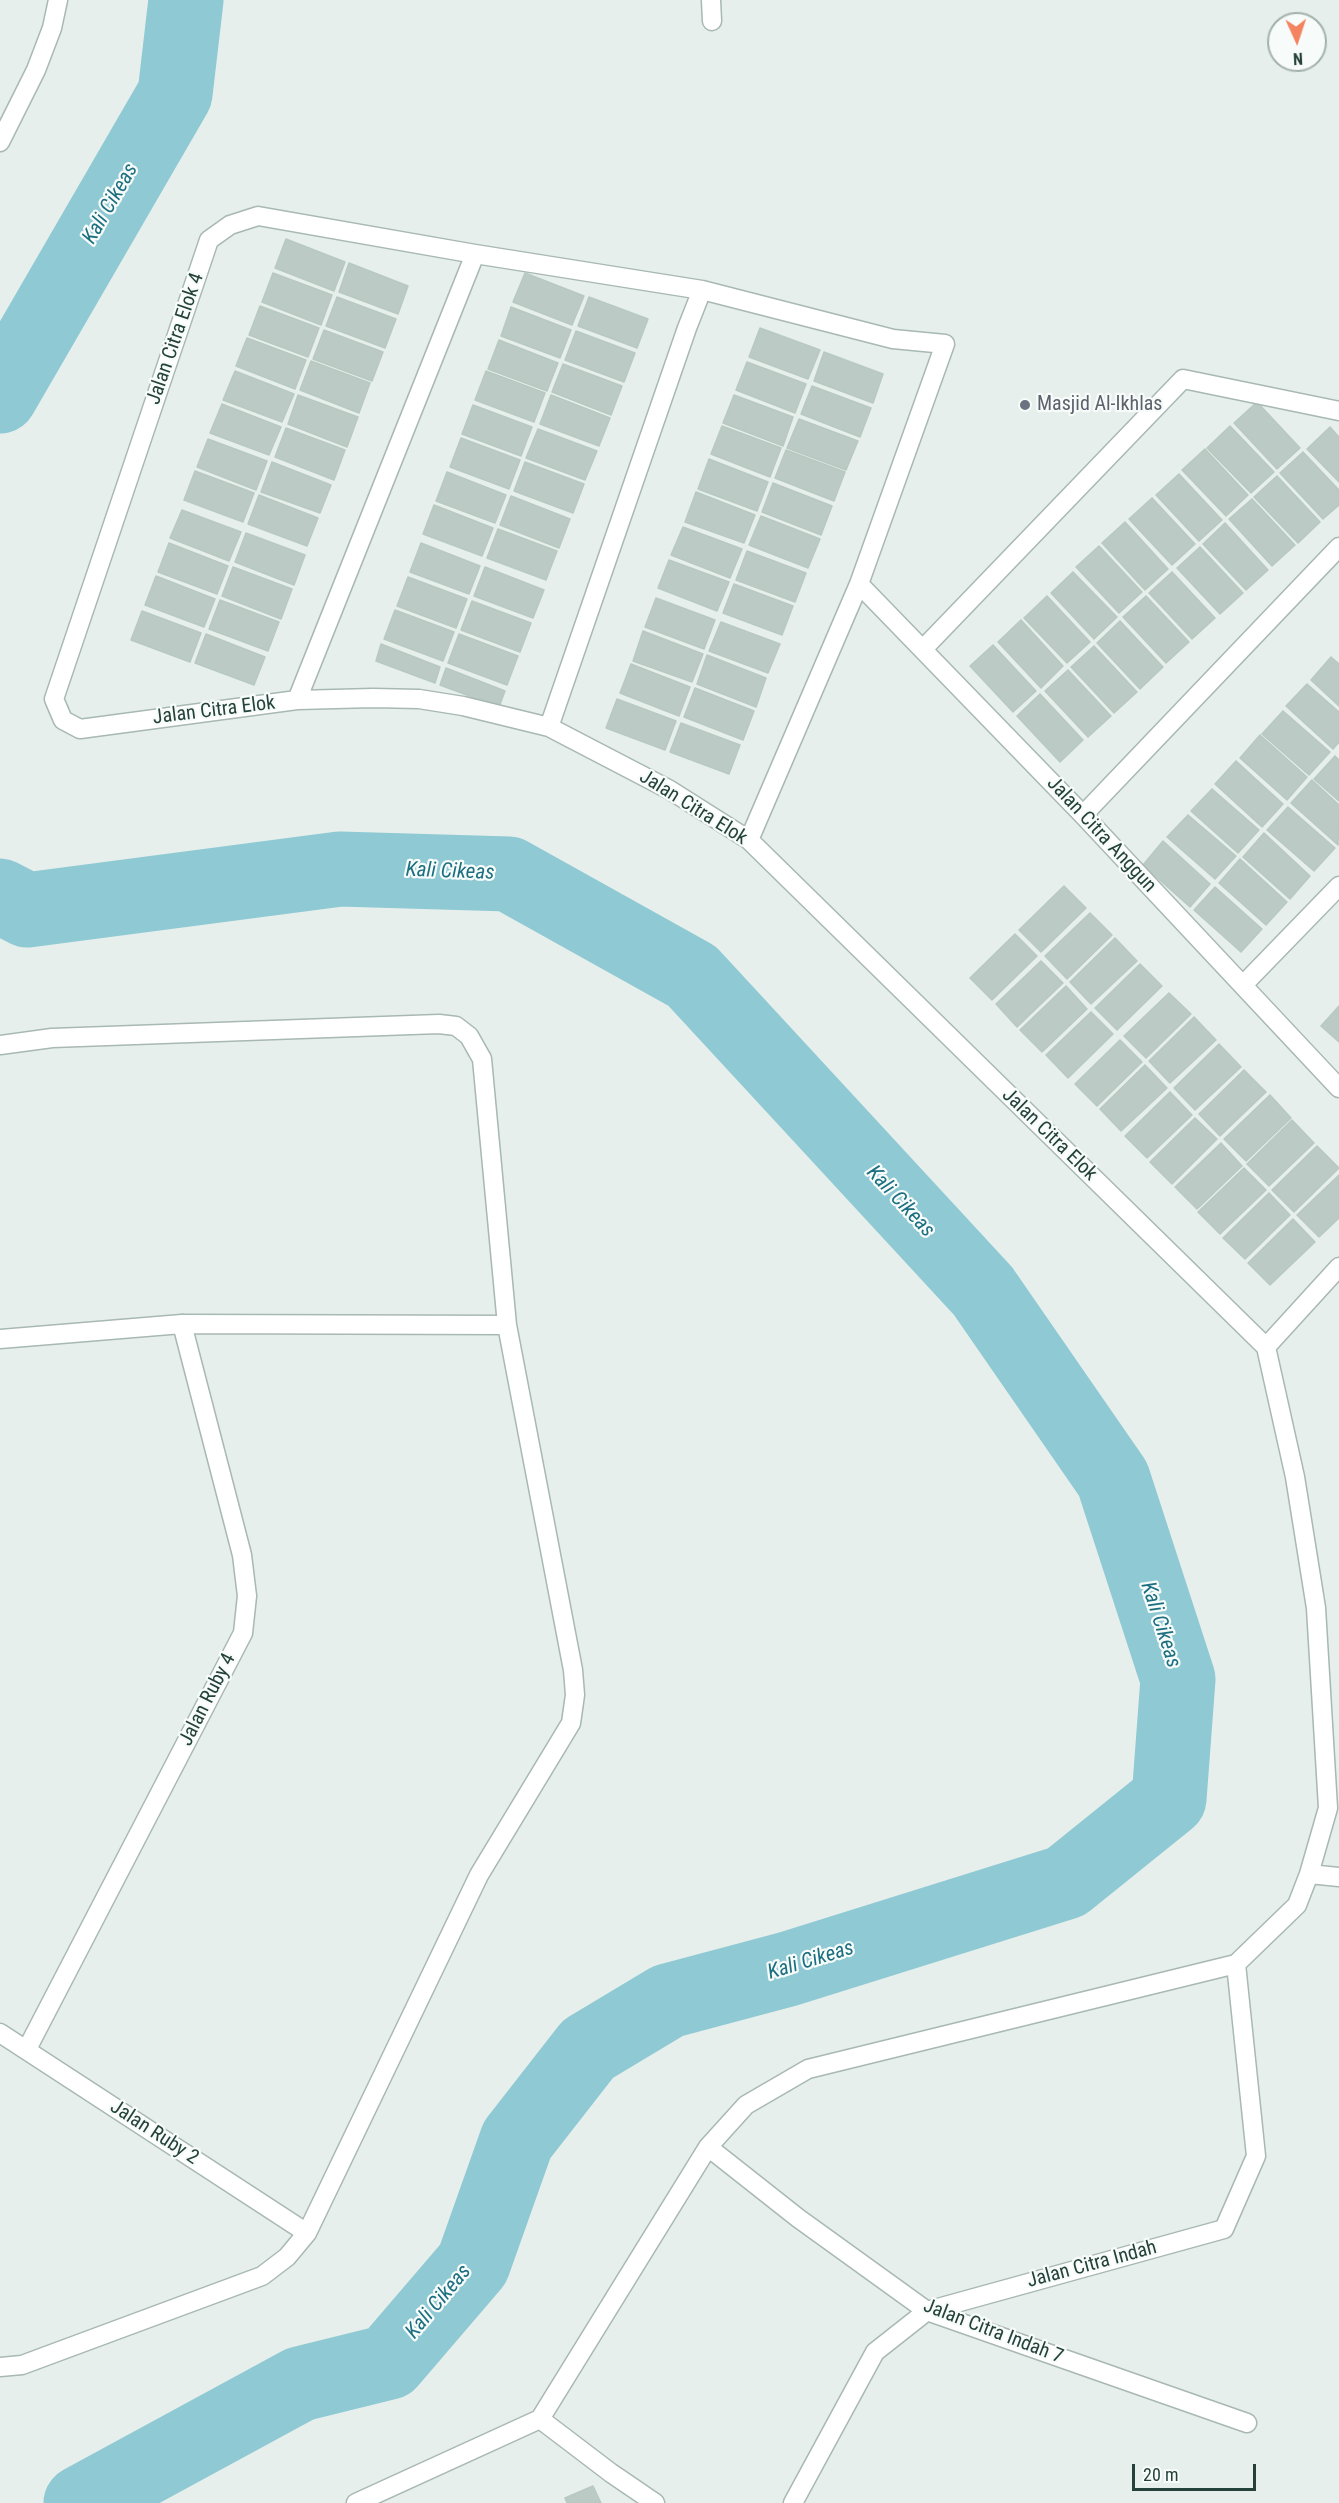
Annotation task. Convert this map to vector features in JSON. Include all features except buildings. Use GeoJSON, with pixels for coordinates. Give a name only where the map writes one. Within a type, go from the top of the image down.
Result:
{"type":"FeatureCollection","features":[{"type":"Feature","properties":{"kind":"street"},"geometry":{"type":"LineString","coordinates":[[0,142],[36,70],[52,28],[58,0]]}},
{"type":"Feature","properties":{"kind":"street"},"geometry":{"type":"LineString","coordinates":[[711,0],[712,21]]}},
{"type":"Feature","properties":{"kind":"street","name":"Jalan Citra Elok 4"},"geometry":{"type":"LineString","coordinates":[[54,699],[209,240],[230,225],[258,216],[475,254],[702,290],[893,339],[945,344],[859,584]]}},
{"type":"Feature","properties":{"kind":"street"},"geometry":{"type":"LineString","coordinates":[[297,700],[475,254]]}},
{"type":"Feature","properties":{"kind":"street"},"geometry":{"type":"LineString","coordinates":[[549,727],[679,350],[702,290]]}},
{"type":"Feature","properties":{"kind":"street"},"geometry":{"type":"LineString","coordinates":[[923,649],[1183,379],[1339,411]]}},
{"type":"Feature","properties":{"kind":"street"},"geometry":{"type":"LineString","coordinates":[[1083,815],[1339,547]]}},
{"type":"Feature","properties":{"kind":"street"},"geometry":{"type":"LineString","coordinates":[[749,840],[859,584]]}},
{"type":"Feature","properties":{"kind":"street","name":"Jalan Citra Anggun"},"geometry":{"type":"LineString","coordinates":[[859,584],[1083,815],[1339,1088]]}},
{"type":"Feature","properties":{"kind":"street","name":"Jalan Citra Elok"},"geometry":{"type":"LineString","coordinates":[[54,699],[63,720],[80,729],[297,700],[419,699],[463,706],[549,727],[670,790],[749,840],[1266,1347]]}},
{"type":"Feature","properties":{"kind":"street"},"geometry":{"type":"LineString","coordinates":[[1243,985],[1339,886]]}},
{"type":"Feature","properties":{"kind":"street"},"geometry":{"type":"LineString","coordinates":[[0,1045],[52,1038],[439,1024],[456,1026],[469,1036],[482,1059],[507,1325],[573,1670],[575,1695],[571,1723],[479,1875],[307,2233],[287,2257],[262,2276],[22,2365],[0,2367]]}},
{"type":"Feature","properties":{"kind":"street"},"geometry":{"type":"LineString","coordinates":[[356,2503],[540,2419],[708,2147],[746,2105],[808,2069],[1236,1964],[1297,1905],[1309,1874],[1328,1808],[1316,1608],[1295,1477],[1266,1347],[1339,1267]]}},
{"type":"Feature","properties":{"kind":"street"},"geometry":{"type":"LineString","coordinates":[[0,1339],[182,1324],[507,1325]]}},
{"type":"Feature","properties":{"kind":"street","name":"Jalan Ruby 4"},"geometry":{"type":"LineString","coordinates":[[27,2049],[243,1633],[247,1596],[242,1555],[182,1324]]}},
{"type":"Feature","properties":{"kind":"street"},"geometry":{"type":"LineString","coordinates":[[1309,1874],[1339,1877]]}},
{"type":"Feature","properties":{"kind":"street","name":"Jalan Citra Indah"},"geometry":{"type":"LineString","coordinates":[[793,2503],[875,2352],[927,2311],[1224,2229],[1256,2156],[1236,1964]]}},
{"type":"Feature","properties":{"kind":"street","name":"Jalan Ruby 2"},"geometry":{"type":"LineString","coordinates":[[0,2033],[307,2233]]}},
{"type":"Feature","properties":{"kind":"street","name":"Jalan Citra Indah 7"},"geometry":{"type":"LineString","coordinates":[[708,2147],[798,2218],[927,2311],[1247,2423]]}},
{"type":"Feature","properties":{"kind":"street"},"geometry":{"type":"LineString","coordinates":[[540,2419],[655,2503]]}},
{"type":"Feature","properties":{"kind":"waterway","name":"Kali Cikeas"},"geometry":{"type":"LineString","coordinates":[[0,396],[175,94],[186,0]]}},
{"type":"Feature","properties":{"kind":"waterway","name":"Kali Cikeas"},"geometry":{"type":"LineString","coordinates":[[0,896],[27,910],[340,869],[509,874],[692,976],[983,1291],[1113,1479],[1178,1679],[1169,1799],[1066,1882],[788,1969],[668,2001],[588,2049],[517,2140],[473,2264],[389,2362],[300,2384],[81,2503]]}},
{"type":"Feature","properties":{"kind":"place","name":"Masjid Al-Ikhlas"},"geometry":{"type":"Point","coordinates":[1025,405]}}]}
